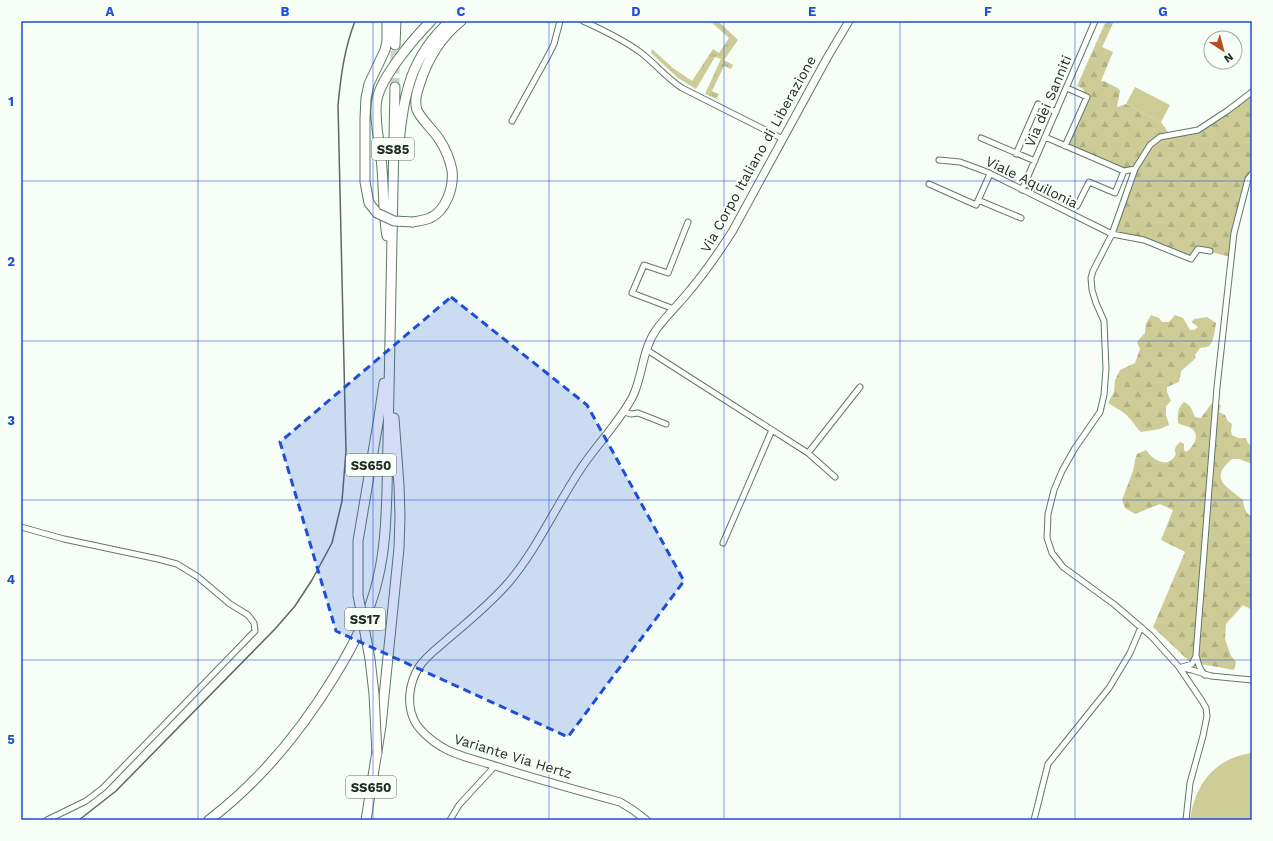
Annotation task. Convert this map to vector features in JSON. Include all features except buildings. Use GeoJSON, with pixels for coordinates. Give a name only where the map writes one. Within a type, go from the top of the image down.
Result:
{"type":"FeatureCollection","features":[{"type":"Feature","properties":{"kind":"highway"},"geometry":{"type":"LineString","coordinates":[[387,21],[387,41],[369,84],[366,98],[365,182],[369,203],[377,213],[394,221],[413,222],[432,217],[442,209],[448,198],[451,186],[452,171],[447,156],[435,133],[418,111],[416,100],[424,70],[430,56],[446,35],[462,21]]}},
{"type":"Feature","properties":{"kind":"highway"},"geometry":{"type":"LineString","coordinates":[[395,45],[396,21]]}},
{"type":"Feature","properties":{"kind":"highway"},"geometry":{"type":"LineString","coordinates":[[391,257],[386,228],[376,108],[383,85],[408,47],[431,21]]}},
{"type":"Feature","properties":{"kind":"highway"},"geometry":{"type":"LineString","coordinates":[[392,212],[398,188],[399,145],[402,114],[413,71],[422,53],[435,36],[450,21]]}},
{"type":"Feature","properties":{"kind":"highway","name":"SS85"},"geometry":{"type":"LineString","coordinates":[[392,236],[394,87]]}},
{"type":"Feature","properties":{"kind":"highway","name":"SS17"},"geometry":{"type":"LineString","coordinates":[[209,820],[250,784],[300,727],[326,690],[356,640],[378,579],[384,541],[387,491],[392,236]]}},
{"type":"Feature","properties":{"kind":"highway","name":"SS650"},"geometry":{"type":"LineString","coordinates":[[377,754],[374,694],[370,659],[358,595],[358,541],[382,396],[384,348],[390,335]]}},
{"type":"Feature","properties":{"kind":"highway","name":"SS650"},"geometry":{"type":"LineString","coordinates":[[366,820],[381,726],[399,548],[399,485],[390,364]]}},
{"type":"Feature","properties":{"kind":"street"},"geometry":{"type":"LineString","coordinates":[[512,121],[554,44],[560,21]]}},
{"type":"Feature","properties":{"kind":"street"},"geometry":{"type":"LineString","coordinates":[[582,21],[613,35],[628,44],[682,88],[783,139]]}},
{"type":"Feature","properties":{"kind":"street","name":"Via Corpo Italiano di Liberazione"},"geometry":{"type":"LineString","coordinates":[[511,580],[542,534],[580,469],[624,412],[639,382],[646,350],[656,330],[714,260],[732,232],[827,58],[849,21]]}},
{"type":"Feature","properties":{"kind":"street","name":"Via dei Sanniti"},"geometry":{"type":"LineString","coordinates":[[1022,190],[1095,21]]}},
{"type":"Feature","properties":{"kind":"street"},"geometry":{"type":"LineString","coordinates":[[1065,146],[1087,97],[1067,88]]}},
{"type":"Feature","properties":{"kind":"street"},"geometry":{"type":"LineString","coordinates":[[1186,820],[1190,783],[1203,736],[1207,716],[1206,708],[1179,667],[1151,636],[1115,605],[1063,567],[1052,553],[1047,538],[1048,514],[1054,490],[1062,471],[1075,448],[1100,412],[1104,395],[1106,369],[1104,321],[1092,290],[1091,278],[1112,234],[1135,170],[1150,145],[1160,137],[1198,130],[1252,92]]}},
{"type":"Feature","properties":{"kind":"street"},"geometry":{"type":"LineString","coordinates":[[1016,154],[1038,104],[1056,112]]}},
{"type":"Feature","properties":{"kind":"street"},"geometry":{"type":"LineString","coordinates":[[1045,137],[1124,171],[1135,170]]}},
{"type":"Feature","properties":{"kind":"street"},"geometry":{"type":"LineString","coordinates":[[981,138],[1035,161]]}},
{"type":"Feature","properties":{"kind":"street","name":"Viale Aquilonia"},"geometry":{"type":"LineString","coordinates":[[939,160],[960,162],[990,174],[1112,234],[1144,240],[1191,259],[1198,249],[1210,251]]}},
{"type":"Feature","properties":{"kind":"street"},"geometry":{"type":"LineString","coordinates":[[1025,183],[1077,206],[1089,182],[1115,193],[1124,171]]}},
{"type":"Feature","properties":{"kind":"street"},"geometry":{"type":"LineString","coordinates":[[929,184],[976,205],[990,174]]}},
{"type":"Feature","properties":{"kind":"street"},"geometry":{"type":"LineString","coordinates":[[1193,668],[1196,655],[1217,387],[1234,233],[1248,179],[1252,174]]}},
{"type":"Feature","properties":{"kind":"street"},"geometry":{"type":"LineString","coordinates":[[978,200],[1021,218]]}},
{"type":"Feature","properties":{"kind":"street"},"geometry":{"type":"LineString","coordinates":[[674,309],[632,293],[644,265],[668,274],[688,222]]}},
{"type":"Feature","properties":{"kind":"street"},"geometry":{"type":"LineString","coordinates":[[646,350],[808,453],[835,477]]}},
{"type":"Feature","properties":{"kind":"street"},"geometry":{"type":"LineString","coordinates":[[808,453],[860,387]]}},
{"type":"Feature","properties":{"kind":"street"},"geometry":{"type":"LineString","coordinates":[[624,412],[631,414],[638,413],[666,424]]}},
{"type":"Feature","properties":{"kind":"street"},"geometry":{"type":"LineString","coordinates":[[722,544],[772,430]]}},
{"type":"Feature","properties":{"kind":"street"},"geometry":{"type":"LineString","coordinates":[[21,527],[64,539],[177,564],[198,577],[230,604],[248,615],[254,622],[255,631],[104,788],[86,801],[47,820]]}},
{"type":"Feature","properties":{"kind":"street","name":"Variante Via Hertz"},"geometry":{"type":"LineString","coordinates":[[511,580],[486,606],[420,665],[411,685],[410,694],[412,712],[416,723],[430,738],[451,752],[620,802],[646,820]]}},
{"type":"Feature","properties":{"kind":"street"},"geometry":{"type":"LineString","coordinates":[[1034,820],[1048,764],[1110,688],[1130,653],[1140,627]]}},
{"type":"Feature","properties":{"kind":"street"},"geometry":{"type":"LineString","coordinates":[[1196,655],[1198,665],[1205,674]]}},
{"type":"Feature","properties":{"kind":"street"},"geometry":{"type":"LineString","coordinates":[[1179,667],[1197,669],[1198,665]]}},
{"type":"Feature","properties":{"kind":"street"},"geometry":{"type":"LineString","coordinates":[[1193,668],[1205,674],[1252,680]]}},
{"type":"Feature","properties":{"kind":"street"},"geometry":{"type":"LineString","coordinates":[[450,820],[459,805],[495,766]]}},
{"type":"Feature","properties":{"kind":"highlighted area"},"geometry":{"type":"Polygon","coordinates":[[[451,297],[587,405],[684,581],[568,737],[336,631],[280,442],[451,297]]]}},
{"type":"Feature","properties":{"kind":"green space"},"geometry":{"type":"Polygon","coordinates":[[[710,21],[718,21],[738,40],[724,60],[733,65],[731,69],[724,66],[712,91],[719,94],[717,99],[705,94],[721,59],[715,57],[696,89],[678,78],[651,53],[652,49],[673,68],[692,81],[713,49],[719,53],[729,38],[710,21]]]}},
{"type":"Feature","properties":{"kind":"green space"},"geometry":{"type":"Polygon","coordinates":[[[1106,21],[1114,21],[1104,43],[1097,41],[1106,21]]]}},
{"type":"Feature","properties":{"kind":"green space"},"geometry":{"type":"Polygon","coordinates":[[[1097,41],[1104,43],[1102,47],[1113,52],[1101,81],[1104,81],[1119,89],[1120,91],[1117,107],[1126,104],[1161,122],[1170,135],[1198,130],[1252,92],[1252,174],[1248,179],[1231,257],[1198,249],[1191,259],[1144,240],[1112,234],[1135,170],[1124,171],[1065,146],[1087,97],[1083,89],[1077,86],[1097,41]]]}},
{"type":"Feature","properties":{"kind":"green space"},"geometry":{"type":"Polygon","coordinates":[[[1135,87],[1170,105],[1161,122],[1126,104],[1135,87]]]}},
{"type":"Feature","properties":{"kind":"green space"},"geometry":{"type":"Polygon","coordinates":[[[1151,315],[1159,318],[1162,322],[1169,322],[1175,315],[1183,318],[1190,330],[1194,330],[1198,327],[1192,322],[1194,319],[1207,317],[1216,323],[1214,336],[1209,346],[1200,348],[1195,355],[1196,358],[1181,371],[1179,382],[1167,387],[1167,392],[1171,401],[1166,406],[1166,415],[1169,425],[1160,429],[1141,432],[1126,414],[1108,403],[1114,392],[1115,380],[1120,370],[1135,363],[1140,349],[1137,342],[1145,333],[1146,324],[1151,315]]]}},
{"type":"Feature","properties":{"kind":"green space"},"geometry":{"type":"Polygon","coordinates":[[[1184,402],[1190,406],[1195,417],[1201,418],[1211,404],[1218,403],[1221,406],[1219,412],[1225,415],[1228,421],[1232,424],[1232,435],[1238,438],[1246,438],[1252,447],[1252,464],[1239,459],[1232,459],[1221,472],[1222,482],[1243,500],[1246,512],[1252,517],[1252,610],[1243,605],[1226,624],[1225,639],[1231,656],[1236,662],[1234,670],[1190,662],[1153,627],[1185,552],[1161,540],[1173,510],[1160,504],[1135,514],[1125,508],[1122,500],[1133,471],[1137,454],[1146,450],[1156,460],[1161,462],[1169,462],[1176,454],[1175,448],[1180,442],[1184,444],[1184,450],[1186,452],[1192,447],[1196,436],[1195,433],[1189,427],[1178,423],[1178,411],[1184,402]]]}},
{"type":"Feature","properties":{"kind":"green space"},"geometry":{"type":"Polygon","coordinates":[[[1252,753],[1252,820],[1190,820],[1197,795],[1202,784],[1209,775],[1217,767],[1227,761],[1252,753]]]}},
{"type":"Feature","properties":{"kind":"tunnel"},"geometry":{"type":"LineString","coordinates":[[395,45],[395,87]]}},
{"type":"Feature","properties":{"kind":"railway"},"geometry":{"type":"LineString","coordinates":[[79,820],[116,791],[275,629],[295,606],[312,580],[332,543],[342,501],[346,451],[338,105],[340,83],[348,42],[355,21]]}}]}
